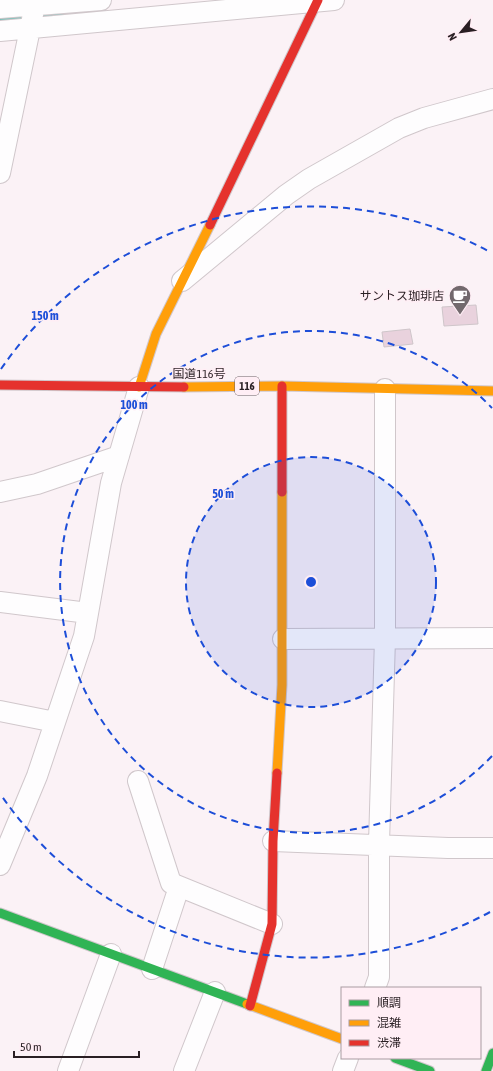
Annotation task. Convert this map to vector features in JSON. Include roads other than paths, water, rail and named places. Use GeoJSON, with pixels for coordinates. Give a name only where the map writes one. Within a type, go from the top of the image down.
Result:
{"type":"FeatureCollection","features":[{"type":"Feature","properties":{"kind":"main road"},"geometry":{"type":"LineString","coordinates":[[138,386],[156,334],[323,0]]}},
{"type":"Feature","properties":{"kind":"main road","name":"国道116号"},"geometry":{"type":"LineString","coordinates":[[0,385],[282,386],[493,391]]}},
{"type":"Feature","properties":{"kind":"main road"},"geometry":{"type":"LineString","coordinates":[[250,1006],[272,924],[274,841],[283,639],[282,386]]}},
{"type":"Feature","properties":{"kind":"main road"},"geometry":{"type":"LineString","coordinates":[[0,913],[341,1039]]}},
{"type":"Feature","properties":{"kind":"main road"},"geometry":{"type":"LineString","coordinates":[[486,1071],[493,1053]]}},
{"type":"Feature","properties":{"kind":"main road"},"geometry":{"type":"LineString","coordinates":[[398,1059],[430,1071]]}},
{"type":"Feature","properties":{"kind":"street"},"geometry":{"type":"LineString","coordinates":[[0,8],[35,2],[101,0]]}},
{"type":"Feature","properties":{"kind":"street"},"geometry":{"type":"LineString","coordinates":[[0,31],[323,0]]}},
{"type":"Feature","properties":{"kind":"street"},"geometry":{"type":"LineString","coordinates":[[0,173],[35,2]]}},
{"type":"Feature","properties":{"kind":"street"},"geometry":{"type":"LineString","coordinates":[[181,282],[286,195],[309,179],[399,128],[424,118],[493,99]]}},
{"type":"Feature","properties":{"kind":"street"},"geometry":{"type":"LineString","coordinates":[[0,865],[37,776],[84,636],[112,483],[138,386]]}},
{"type":"Feature","properties":{"kind":"street"},"geometry":{"type":"LineString","coordinates":[[375,987],[379,977],[379,844],[385,638],[384,389]]}},
{"type":"Feature","properties":{"kind":"street"},"geometry":{"type":"LineString","coordinates":[[0,492],[37,484],[119,456]]}},
{"type":"Feature","properties":{"kind":"street"},"geometry":{"type":"LineString","coordinates":[[0,602],[88,613]]}},
{"type":"Feature","properties":{"kind":"street"},"geometry":{"type":"LineString","coordinates":[[283,639],[493,638]]}},
{"type":"Feature","properties":{"kind":"street"},"geometry":{"type":"LineString","coordinates":[[0,711],[55,722]]}},
{"type":"Feature","properties":{"kind":"street"},"geometry":{"type":"LineString","coordinates":[[138,781],[171,884],[272,924]]}},
{"type":"Feature","properties":{"kind":"street"},"geometry":{"type":"LineString","coordinates":[[274,841],[379,844],[448,848],[493,848]]}},
{"type":"Feature","properties":{"kind":"street"},"geometry":{"type":"LineString","coordinates":[[152,969],[179,887]]}},
{"type":"Feature","properties":{"kind":"street"},"geometry":{"type":"LineString","coordinates":[[68,1071],[111,954]]}},
{"type":"Feature","properties":{"kind":"street"},"geometry":{"type":"LineString","coordinates":[[184,1071],[215,992]]}},
{"type":"Feature","properties":{"kind":"street"},"geometry":{"type":"LineString","coordinates":[[343,1071],[348,1059]]}},
{"type":"Feature","properties":{"kind":"waterway"},"geometry":{"type":"LineString","coordinates":[[38,17],[85,13]]}},
{"type":"Feature","properties":{"kind":"waterway"},"geometry":{"type":"LineString","coordinates":[[0,19],[28,17]]}},
{"type":"Feature","properties":{"kind":"place","name":"サントス珈琲店"},"geometry":{"type":"Point","coordinates":[460,316]}}]}
